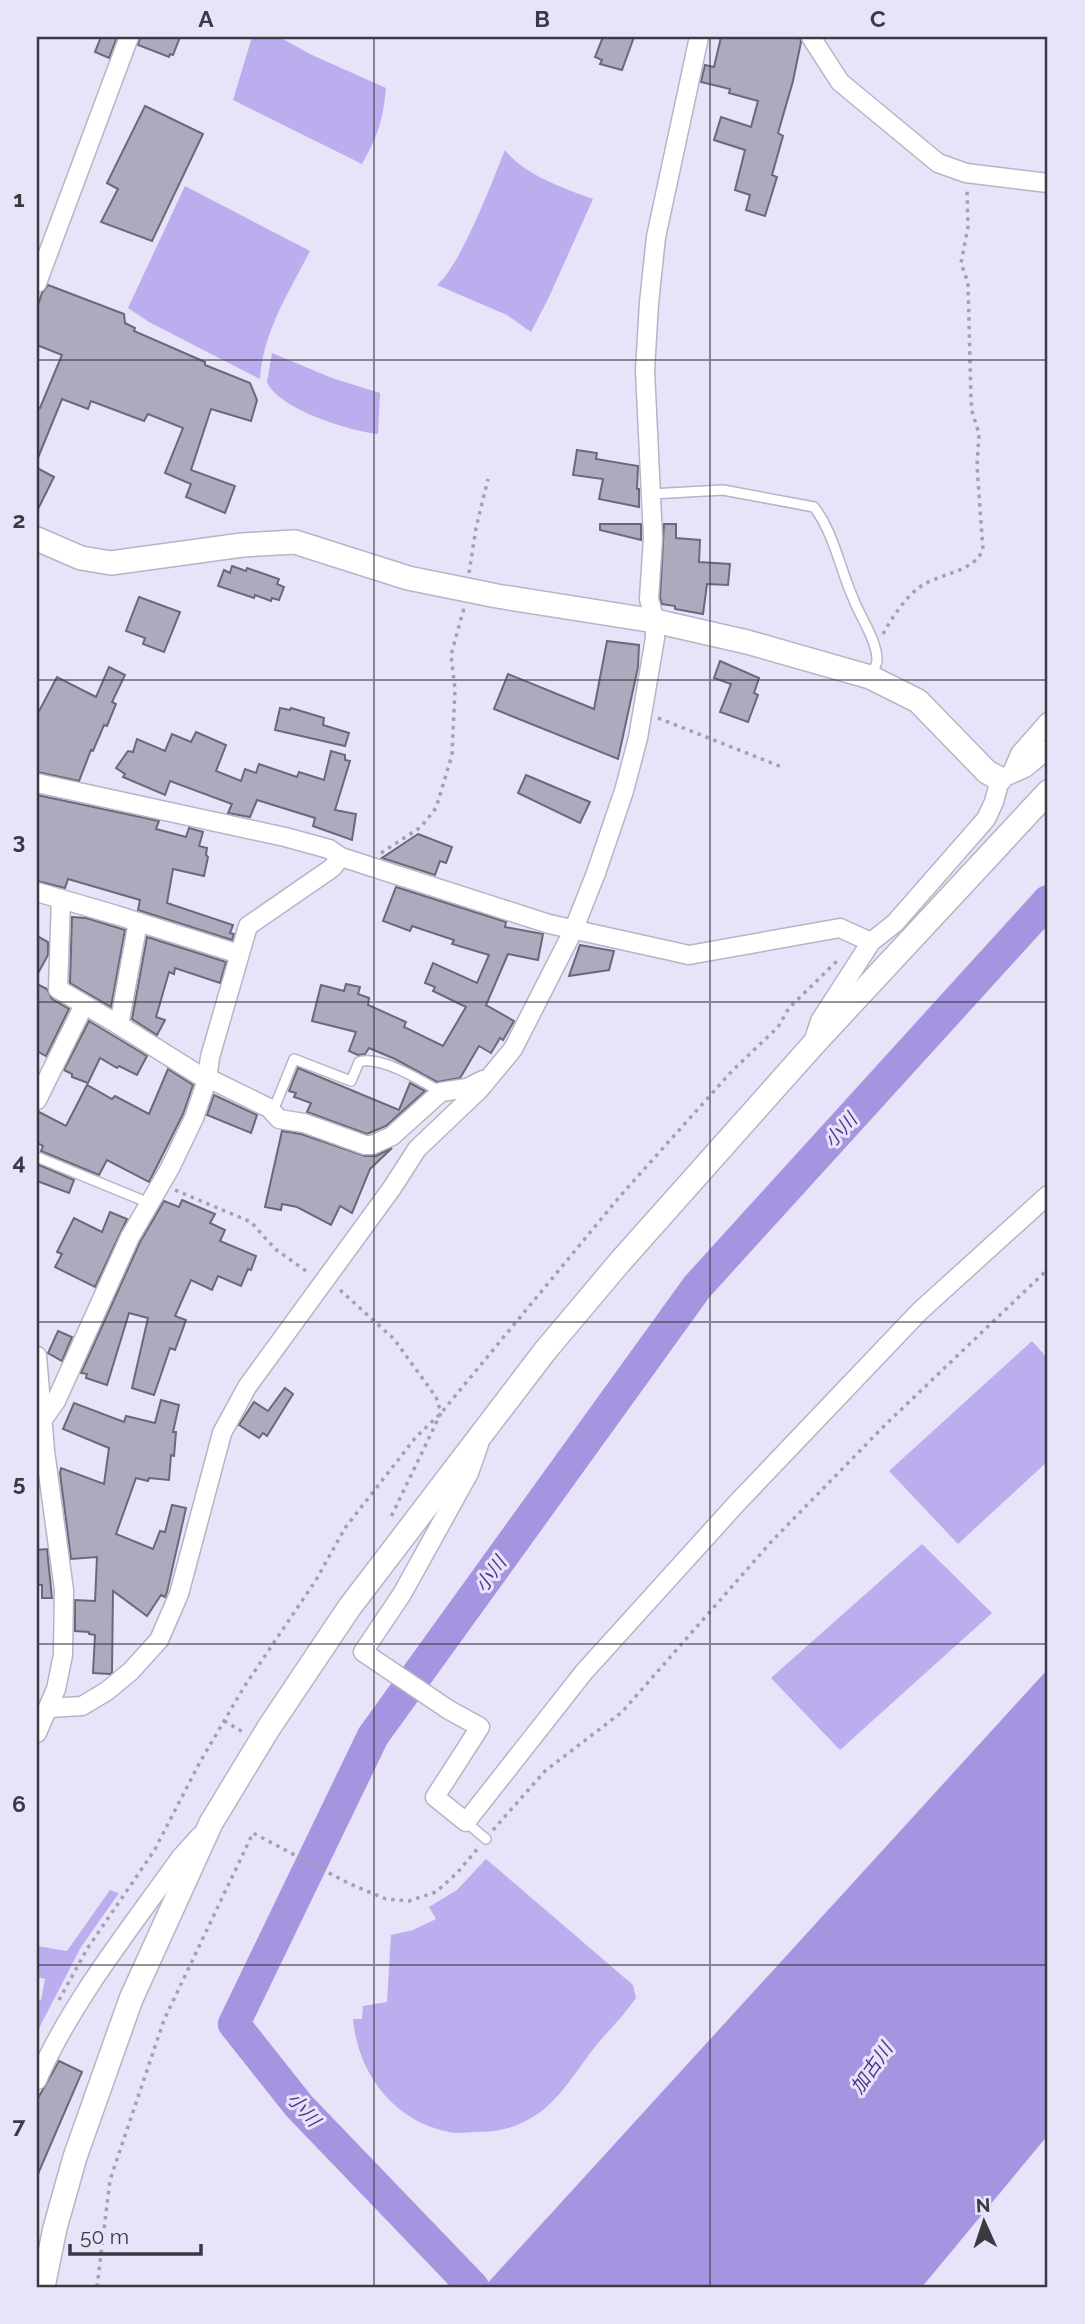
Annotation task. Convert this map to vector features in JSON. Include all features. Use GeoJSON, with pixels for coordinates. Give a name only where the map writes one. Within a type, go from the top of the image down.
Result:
{"type":"FeatureCollection","features":[{"type":"Feature","properties":{"kind":"street"},"geometry":{"type":"LineString","coordinates":[[37,283],[130,37]]}},
{"type":"Feature","properties":{"kind":"street"},"geometry":{"type":"LineString","coordinates":[[49,1708],[82,1706],[107,1691],[131,1671],[159,1640],[179,1594],[222,1433],[247,1388],[392,1188],[417,1149],[479,1090],[513,1049],[573,930],[624,791],[638,738],[655,638],[655,621],[649,599],[653,538],[645,370],[649,303],[656,237],[699,37]]}},
{"type":"Feature","properties":{"kind":"street"},"geometry":{"type":"LineString","coordinates":[[811,37],[841,82],[937,163],[966,173],[1048,183]]}},
{"type":"Feature","properties":{"kind":"street"},"geometry":{"type":"LineString","coordinates":[[37,539],[81,558],[111,563],[268,542],[295,542],[408,578],[655,621],[747,642],[870,677],[918,701],[987,772],[1006,776],[1025,768],[1048,749]]}},
{"type":"Feature","properties":{"kind":"street"},"geometry":{"type":"LineString","coordinates":[[812,1046],[820,1021],[866,939],[895,923],[986,819],[1006,776],[1020,754],[1048,722]]}},
{"type":"Feature","properties":{"kind":"street"},"geometry":{"type":"LineString","coordinates":[[37,783],[285,837],[329,849],[341,857],[499,909],[573,930],[689,955],[840,928],[866,939]]}},
{"type":"Feature","properties":{"kind":"street"},"geometry":{"type":"LineString","coordinates":[[43,2287],[55,2228],[75,2157],[127,2011],[211,1823],[268,1729],[349,1608],[545,1351],[619,1263],[812,1046],[1048,792]]}},
{"type":"Feature","properties":{"kind":"street"},"geometry":{"type":"LineString","coordinates":[[44,1418],[56,1401],[130,1237],[170,1168],[194,1118],[207,1080],[210,1057],[248,926],[332,868],[341,857]]}},
{"type":"Feature","properties":{"kind":"street"},"geometry":{"type":"LineString","coordinates":[[37,892],[239,954]]}},
{"type":"Feature","properties":{"kind":"street"},"geometry":{"type":"LineString","coordinates":[[61,899],[58,989],[207,1080],[214,1081],[272,1111],[279,1119],[304,1124],[365,1145],[372,1144],[392,1136],[441,1092],[467,1088],[489,1077]]}},
{"type":"Feature","properties":{"kind":"street"},"geometry":{"type":"LineString","coordinates":[[119,1025],[138,922]]}},
{"type":"Feature","properties":{"kind":"street"},"geometry":{"type":"LineString","coordinates":[[37,1100],[84,1005]]}},
{"type":"Feature","properties":{"kind":"street"},"geometry":{"type":"LineString","coordinates":[[481,1436],[469,1473],[402,1594],[363,1652],[449,1710],[480,1727],[435,1797],[466,1822],[584,1672],[737,1503],[920,1311],[1048,1195]]}},
{"type":"Feature","properties":{"kind":"street"},"geometry":{"type":"LineString","coordinates":[[37,1356],[44,1418],[41,1449],[64,1590],[63,1655],[49,1708],[37,1733]]}},
{"type":"Feature","properties":{"kind":"street"},"geometry":{"type":"LineString","coordinates":[[37,2080],[51,2047],[80,1999],[181,1857],[211,1823]]}},
{"type":"Feature","properties":{"kind":"lane"},"geometry":{"type":"LineString","coordinates":[[651,494],[723,490],[814,507],[835,550],[873,646],[877,661],[870,677]]}},
{"type":"Feature","properties":{"kind":"lane"},"geometry":{"type":"LineString","coordinates":[[272,1111],[294,1059],[351,1081],[359,1062],[373,1061],[403,1072],[441,1092]]}},
{"type":"Feature","properties":{"kind":"lane"},"geometry":{"type":"LineString","coordinates":[[37,1157],[149,1203]]}},
{"type":"Feature","properties":{"kind":"lane"},"geometry":{"type":"LineString","coordinates":[[466,1822],[485,1839]]}},
{"type":"Feature","properties":{"kind":"path"},"geometry":{"type":"LineString","coordinates":[[873,646],[891,619],[917,589],[972,562],[983,550],[977,466],[979,434],[971,400],[968,283],[961,263],[968,228],[966,173]]}},
{"type":"Feature","properties":{"kind":"path"},"geometry":{"type":"LineString","coordinates":[[367,866],[372,858],[421,827],[436,808],[452,755],[455,689],[451,656],[468,590],[475,528],[488,479]]}},
{"type":"Feature","properties":{"kind":"path"},"geometry":{"type":"LineString","coordinates":[[643,713],[782,767]]}},
{"type":"Feature","properties":{"kind":"path"},"geometry":{"type":"LineString","coordinates":[[57,2002],[87,1949],[154,1851],[200,1762],[244,1686],[316,1580],[338,1537],[416,1437],[441,1413],[621,1195],[732,1071],[778,1027],[789,1008],[866,939]]}},
{"type":"Feature","properties":{"kind":"path"},"geometry":{"type":"LineString","coordinates":[[386,1526],[441,1413],[436,1396]]}},
{"type":"Feature","properties":{"kind":"shaded area"},"geometry":{"type":"Polygon","coordinates":[[[252,37],[279,37],[386,88],[379,127],[362,164],[233,100],[252,37]]]}},
{"type":"Feature","properties":{"kind":"shaded area"},"geometry":{"type":"Polygon","coordinates":[[[505,150],[533,173],[593,199],[531,332],[507,315],[437,285],[466,242],[505,150]]]}},
{"type":"Feature","properties":{"kind":"shaded area"},"geometry":{"type":"Polygon","coordinates":[[[185,186],[310,251],[272,329],[266,345],[260,379],[149,322],[128,308],[185,186]]]}},
{"type":"Feature","properties":{"kind":"shaded area"},"geometry":{"type":"Polygon","coordinates":[[[272,353],[332,378],[380,393],[378,434],[316,417],[285,401],[267,382],[272,353]]]}},
{"type":"Feature","properties":{"kind":"shaded area"},"geometry":{"type":"Polygon","coordinates":[[[1032,1341],[1048,1359],[1048,1461],[958,1544],[889,1471],[1032,1341]]]}},
{"type":"Feature","properties":{"kind":"shaded area"},"geometry":{"type":"Polygon","coordinates":[[[922,1544],[992,1613],[840,1750],[771,1678],[922,1544]]]}},
{"type":"Feature","properties":{"kind":"shaded area"},"geometry":{"type":"Polygon","coordinates":[[[486,1859],[633,1985],[636,1998],[562,2091],[536,2115],[500,2130],[452,2133],[411,2117],[395,2106],[382,2092],[362,2058],[353,2019],[362,2019],[363,2006],[387,2002],[391,1935],[413,1930],[436,1919],[429,1907],[457,1890],[486,1859]]]}},
{"type":"Feature","properties":{"kind":"shaded area"},"geometry":{"type":"Polygon","coordinates":[[[110,1890],[119,1893],[81,1947],[37,2032],[37,1999],[41,2000],[45,1979],[37,1977],[37,1946],[67,1951],[110,1890]]]}},
{"type":"Feature","properties":{"kind":"water","name":"加古川"},"geometry":{"type":"Polygon","coordinates":[[[1048,1669],[1048,2135],[922,2287],[484,2287],[1048,1669]]]}},
{"type":"Feature","properties":{"kind":"building"},"geometry":{"type":"Polygon","coordinates":[[[101,37],[117,37],[109,58],[95,52],[101,37]]]}},
{"type":"Feature","properties":{"kind":"building"},"geometry":{"type":"Polygon","coordinates":[[[140,37],[180,37],[173,55],[170,54],[169,57],[138,45],[140,37]]]}},
{"type":"Feature","properties":{"kind":"building"},"geometry":{"type":"Polygon","coordinates":[[[603,37],[634,37],[622,70],[600,64],[602,60],[595,57],[603,37]]]}},
{"type":"Feature","properties":{"kind":"building"},"geometry":{"type":"Polygon","coordinates":[[[721,37],[800,37],[793,81],[778,133],[783,136],[772,175],[777,177],[765,216],[746,210],[750,195],[735,190],[745,150],[714,140],[721,117],[751,127],[758,101],[729,93],[730,89],[701,82],[705,65],[714,67],[721,37]]]}},
{"type":"Feature","properties":{"kind":"building"},"geometry":{"type":"Polygon","coordinates":[[[145,106],[203,134],[152,241],[101,222],[118,189],[107,183],[145,106]]]}},
{"type":"Feature","properties":{"kind":"building"},"geometry":{"type":"Polygon","coordinates":[[[48,285],[124,314],[125,323],[135,328],[134,331],[250,383],[257,400],[251,421],[211,409],[191,470],[235,486],[225,513],[186,497],[191,484],[165,473],[183,428],[148,414],[144,421],[91,401],[88,409],[62,399],[37,460],[37,407],[40,408],[62,355],[37,345],[37,308],[48,285]]]}},
{"type":"Feature","properties":{"kind":"building"},"geometry":{"type":"Polygon","coordinates":[[[577,450],[597,453],[596,459],[638,466],[639,507],[599,499],[603,479],[573,475],[577,450]]]}},
{"type":"Feature","properties":{"kind":"building"},"geometry":{"type":"Polygon","coordinates":[[[37,468],[54,477],[37,511],[37,468]]]}},
{"type":"Feature","properties":{"kind":"building"},"geometry":{"type":"Polygon","coordinates":[[[600,524],[641,524],[641,540],[600,530],[600,524]]]}},
{"type":"Feature","properties":{"kind":"building"},"geometry":{"type":"Polygon","coordinates":[[[664,524],[676,524],[676,538],[700,540],[699,562],[730,564],[728,585],[707,584],[703,614],[662,604],[660,598],[664,524]]]}},
{"type":"Feature","properties":{"kind":"building"},"geometry":{"type":"Polygon","coordinates":[[[232,566],[279,579],[277,584],[284,587],[279,600],[272,598],[271,601],[255,595],[254,598],[218,586],[224,570],[230,573],[232,566]]]}},
{"type":"Feature","properties":{"kind":"building"},"geometry":{"type":"Polygon","coordinates":[[[139,597],[180,612],[164,652],[143,644],[145,638],[126,631],[139,597]]]}},
{"type":"Feature","properties":{"kind":"building"},"geometry":{"type":"Polygon","coordinates":[[[607,641],[639,645],[638,667],[618,759],[494,709],[508,674],[594,709],[607,641]]]}},
{"type":"Feature","properties":{"kind":"building"},"geometry":{"type":"Polygon","coordinates":[[[720,661],[759,678],[754,693],[758,695],[748,722],[720,712],[731,684],[714,678],[720,661]]]}},
{"type":"Feature","properties":{"kind":"building"},"geometry":{"type":"Polygon","coordinates":[[[109,667],[125,675],[112,702],[116,704],[107,726],[104,725],[93,751],[91,750],[79,781],[37,772],[37,715],[57,677],[96,697],[109,667]]]}},
{"type":"Feature","properties":{"kind":"building"},"geometry":{"type":"Polygon","coordinates":[[[280,708],[291,708],[324,718],[323,725],[349,733],[345,746],[275,730],[280,708]]]}},
{"type":"Feature","properties":{"kind":"building"},"geometry":{"type":"Polygon","coordinates":[[[196,732],[226,745],[216,771],[241,781],[245,769],[256,773],[259,764],[297,777],[299,772],[324,780],[331,751],[345,755],[345,760],[350,761],[335,810],[356,814],[352,840],[313,826],[315,818],[257,800],[250,817],[228,813],[232,804],[170,781],[165,795],[123,777],[125,774],[116,768],[128,751],[133,752],[137,739],[165,751],[172,734],[191,742],[196,732]]]}},
{"type":"Feature","properties":{"kind":"building"},"geometry":{"type":"Polygon","coordinates":[[[526,775],[590,802],[580,823],[518,793],[526,775]]]}},
{"type":"Feature","properties":{"kind":"building"},"geometry":{"type":"Polygon","coordinates":[[[37,795],[159,821],[156,829],[186,837],[189,828],[203,832],[199,846],[207,848],[208,857],[204,876],[173,869],[167,903],[233,925],[230,933],[234,934],[232,940],[138,910],[140,900],[68,879],[65,888],[37,881],[37,795]]]}},
{"type":"Feature","properties":{"kind":"building"},"geometry":{"type":"Polygon","coordinates":[[[418,834],[452,847],[446,863],[440,861],[435,875],[382,858],[418,834]]]}},
{"type":"Feature","properties":{"kind":"building"},"geometry":{"type":"Polygon","coordinates":[[[396,887],[506,922],[505,927],[543,934],[538,960],[508,954],[486,1005],[514,1021],[503,1040],[500,1038],[491,1053],[479,1046],[460,1078],[437,1082],[369,1048],[365,1054],[358,1055],[349,1051],[356,1032],[312,1021],[321,985],[344,991],[346,984],[360,987],[358,994],[369,998],[368,1005],[406,1022],[404,1027],[443,1046],[466,1007],[433,991],[435,987],[425,983],[433,963],[477,983],[489,955],[452,944],[454,940],[412,926],[410,931],[383,921],[396,887]]]}},
{"type":"Feature","properties":{"kind":"building"},"geometry":{"type":"Polygon","coordinates":[[[72,917],[86,918],[125,930],[111,1007],[70,983],[72,917]]]}},
{"type":"Feature","properties":{"kind":"building"},"geometry":{"type":"Polygon","coordinates":[[[37,936],[48,942],[48,955],[37,975],[37,936]]]}},
{"type":"Feature","properties":{"kind":"building"},"geometry":{"type":"Polygon","coordinates":[[[147,937],[226,962],[220,983],[175,968],[174,974],[169,972],[156,1017],[165,1020],[157,1035],[132,1019],[147,937]]]}},
{"type":"Feature","properties":{"kind":"building"},"geometry":{"type":"Polygon","coordinates":[[[580,945],[614,951],[609,970],[569,976],[580,945]]]}},
{"type":"Feature","properties":{"kind":"building"},"geometry":{"type":"Polygon","coordinates":[[[37,984],[47,989],[52,999],[69,1009],[46,1056],[37,1051],[37,984]]]}},
{"type":"Feature","properties":{"kind":"building"},"geometry":{"type":"Polygon","coordinates":[[[89,1021],[147,1056],[137,1075],[100,1058],[88,1083],[72,1077],[72,1074],[64,1070],[89,1021]]]}},
{"type":"Feature","properties":{"kind":"building"},"geometry":{"type":"Polygon","coordinates":[[[298,1068],[399,1110],[410,1083],[425,1091],[386,1126],[367,1134],[307,1112],[311,1103],[294,1097],[296,1093],[289,1091],[298,1068]]]}},
{"type":"Feature","properties":{"kind":"building"},"geometry":{"type":"Polygon","coordinates":[[[168,1069],[193,1085],[183,1114],[149,1182],[107,1160],[99,1175],[41,1151],[43,1146],[37,1143],[37,1111],[66,1126],[87,1085],[149,1114],[168,1069]]]}},
{"type":"Feature","properties":{"kind":"building"},"geometry":{"type":"Polygon","coordinates":[[[214,1095],[257,1115],[251,1133],[207,1115],[214,1095]]]}},
{"type":"Feature","properties":{"kind":"building"},"geometry":{"type":"Polygon","coordinates":[[[282,1131],[301,1134],[365,1156],[376,1156],[392,1148],[370,1169],[352,1213],[340,1206],[331,1225],[297,1207],[282,1204],[281,1210],[265,1207],[282,1131]]]}},
{"type":"Feature","properties":{"kind":"building"},"geometry":{"type":"Polygon","coordinates":[[[37,1164],[74,1180],[69,1193],[37,1181],[37,1164]]]}},
{"type":"Feature","properties":{"kind":"building"},"geometry":{"type":"Polygon","coordinates":[[[182,1200],[215,1214],[210,1223],[225,1230],[220,1241],[256,1256],[251,1270],[248,1269],[241,1286],[218,1276],[212,1290],[191,1280],[175,1316],[186,1320],[175,1350],[170,1348],[154,1395],[132,1388],[148,1318],[129,1313],[107,1385],[86,1378],[87,1374],[81,1373],[140,1242],[164,1201],[179,1207],[182,1200]]]}},
{"type":"Feature","properties":{"kind":"building"},"geometry":{"type":"Polygon","coordinates":[[[110,1212],[127,1219],[95,1287],[55,1267],[62,1254],[57,1252],[74,1218],[102,1232],[110,1212]]]}},
{"type":"Feature","properties":{"kind":"building"},"geometry":{"type":"Polygon","coordinates":[[[58,1331],[72,1337],[62,1361],[48,1353],[58,1331]]]}},
{"type":"Feature","properties":{"kind":"building"},"geometry":{"type":"Polygon","coordinates":[[[285,1388],[293,1394],[267,1436],[263,1433],[259,1438],[239,1425],[254,1402],[268,1411],[285,1388]]]}},
{"type":"Feature","properties":{"kind":"building"},"geometry":{"type":"Polygon","coordinates":[[[161,1400],[179,1405],[173,1432],[176,1432],[169,1480],[149,1478],[148,1481],[136,1478],[116,1534],[153,1549],[160,1531],[165,1532],[172,1505],[186,1508],[167,1592],[165,1597],[161,1595],[147,1616],[113,1591],[112,1672],[93,1673],[95,1635],[75,1631],[75,1600],[95,1601],[97,1557],[71,1559],[60,1473],[61,1468],[104,1484],[109,1448],[63,1429],[74,1403],[124,1422],[126,1416],[155,1423],[161,1400]]]}},
{"type":"Feature","properties":{"kind":"building"},"geometry":{"type":"Polygon","coordinates":[[[47,1549],[52,1598],[42,1598],[42,1585],[37,1585],[37,1550],[47,1549]]]}},
{"type":"Feature","properties":{"kind":"building"},"geometry":{"type":"Polygon","coordinates":[[[59,2061],[82,2072],[37,2176],[37,2100],[59,2061]]]}},
{"type":"Feature","properties":{"kind":"waterway","name":"小川"},"geometry":{"type":"LineString","coordinates":[[473,2287],[299,2106],[234,2024],[373,1736],[697,1287],[1048,901]]}}]}
